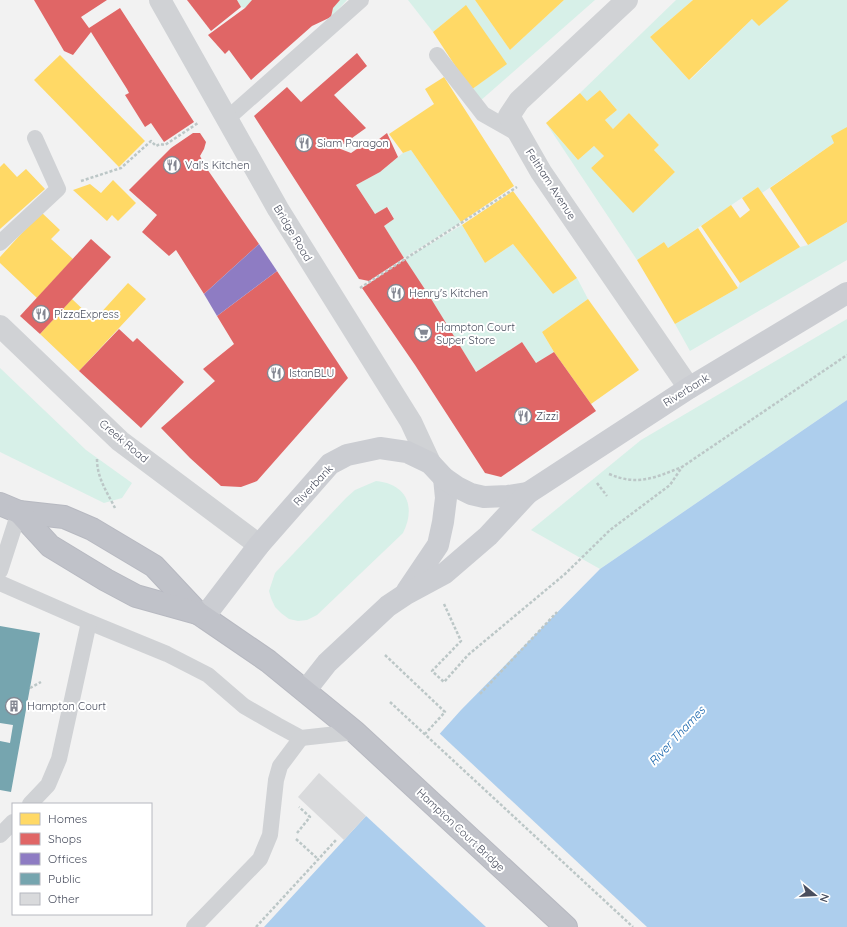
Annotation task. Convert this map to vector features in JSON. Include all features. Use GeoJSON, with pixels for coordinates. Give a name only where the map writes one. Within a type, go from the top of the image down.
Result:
{"type":"FeatureCollection","features":[{"type":"Feature","properties":{"kind":"highway"},"geometry":{"type":"LineString","coordinates":[[10,508],[64,517],[92,529],[154,566],[201,615]]}},
{"type":"Feature","properties":{"kind":"highway"},"geometry":{"type":"LineString","coordinates":[[10,508],[50,546],[106,580],[136,596],[201,615]]}},
{"type":"Feature","properties":{"kind":"highway","name":"Hampton Court Bridge"},"geometry":{"type":"LineString","coordinates":[[201,615],[268,661],[358,735],[566,927]]}},
{"type":"Feature","properties":{"kind":"main road","name":"Riverbank"},"geometry":{"type":"LineString","coordinates":[[305,691],[332,658],[388,606],[406,594],[445,573],[488,536],[528,493],[689,388],[847,293]]}},
{"type":"Feature","properties":{"kind":"main road","name":"Riverbank"},"geometry":{"type":"LineString","coordinates":[[201,615],[259,545],[330,464],[347,455],[380,448],[407,452],[437,470],[457,487],[471,494],[484,497],[528,493]]}},
{"type":"Feature","properties":{"kind":"main road"},"geometry":{"type":"LineString","coordinates":[[406,594],[438,545],[446,498],[437,470]]}},
{"type":"Feature","properties":{"kind":"street","name":"Bridge Road"},"geometry":{"type":"LineString","coordinates":[[160,0],[278,209],[411,422],[437,470]]}},
{"type":"Feature","properties":{"kind":"street","name":"Feltham Avenue"},"geometry":{"type":"LineString","coordinates":[[627,0],[519,101],[509,116],[542,172],[689,388]]}},
{"type":"Feature","properties":{"kind":"street","name":"Creek Road"},"geometry":{"type":"LineString","coordinates":[[0,326],[120,441],[259,545]]}},
{"type":"Feature","properties":{"kind":"lane"},"geometry":{"type":"LineString","coordinates":[[224,112],[361,0]]}},
{"type":"Feature","properties":{"kind":"lane"},"geometry":{"type":"LineString","coordinates":[[437,55],[483,114],[520,135]]}},
{"type":"Feature","properties":{"kind":"lane"},"geometry":{"type":"LineString","coordinates":[[0,243],[58,189],[35,138]]}},
{"type":"Feature","properties":{"kind":"lane"},"geometry":{"type":"LineString","coordinates":[[0,571],[10,508]]}},
{"type":"Feature","properties":{"kind":"lane"},"geometry":{"type":"LineString","coordinates":[[0,583],[88,622],[167,654],[208,675],[244,706],[301,738],[358,735]]}},
{"type":"Feature","properties":{"kind":"lane"},"geometry":{"type":"LineString","coordinates":[[31,803],[48,785],[59,759],[88,622]]}},
{"type":"Feature","properties":{"kind":"lane"},"geometry":{"type":"LineString","coordinates":[[194,927],[260,859],[270,835],[274,810],[276,780],[280,766],[301,738]]}},
{"type":"Feature","properties":{"kind":"path"},"geometry":{"type":"LineString","coordinates":[[58,189],[121,168],[151,141],[156,146],[160,144],[165,145],[224,112]]}},
{"type":"Feature","properties":{"kind":"path"},"geometry":{"type":"LineString","coordinates":[[336,303],[542,172]]}},
{"type":"Feature","properties":{"kind":"path"},"geometry":{"type":"LineString","coordinates":[[608,474],[621,479],[640,480],[682,467],[847,355]]}},
{"type":"Feature","properties":{"kind":"path"},"geometry":{"type":"LineString","coordinates":[[97,454],[97,469],[99,477],[117,512]]}},
{"type":"Feature","properties":{"kind":"path"},"geometry":{"type":"LineString","coordinates":[[442,599],[460,641],[432,671],[444,682],[468,655],[565,574],[610,530],[670,485],[682,467]]}},
{"type":"Feature","properties":{"kind":"path"},"geometry":{"type":"LineString","coordinates":[[593,478],[607,496]]}},
{"type":"Feature","properties":{"kind":"path"},"geometry":{"type":"LineString","coordinates":[[480,694],[557,612]]}},
{"type":"Feature","properties":{"kind":"path"},"geometry":{"type":"LineString","coordinates":[[386,655],[445,712],[425,734]]}},
{"type":"Feature","properties":{"kind":"path"},"geometry":{"type":"LineString","coordinates":[[30,688],[41,682]]}},
{"type":"Feature","properties":{"kind":"path"},"geometry":{"type":"LineString","coordinates":[[390,702],[633,927]]}},
{"type":"Feature","properties":{"kind":"path"},"geometry":{"type":"LineString","coordinates":[[294,802],[310,817],[294,837],[318,859]]}},
{"type":"Feature","properties":{"kind":"path"},"geometry":{"type":"LineString","coordinates":[[256,927],[336,840]]}},
{"type":"Feature","properties":{"kind":"green space"},"geometry":{"type":"Polygon","coordinates":[[[237,0],[253,0],[245,8],[241,7],[237,0]]]}},
{"type":"Feature","properties":{"kind":"green space"},"geometry":{"type":"Polygon","coordinates":[[[340,0],[347,0],[331,17],[333,8],[340,0]]]}},
{"type":"Feature","properties":{"kind":"green space"},"geometry":{"type":"Polygon","coordinates":[[[408,0],[475,0],[510,50],[564,0],[595,0],[480,101],[471,90],[506,64],[465,6],[433,32],[408,0]]]}},
{"type":"Feature","properties":{"kind":"green space"},"geometry":{"type":"Polygon","coordinates":[[[676,0],[693,0],[650,37],[689,80],[752,19],[789,0],[847,0],[847,127],[834,143],[762,193],[758,187],[668,248],[664,242],[637,260],[546,123],[578,160],[594,146],[604,156],[591,168],[633,212],[675,172],[654,150],[659,145],[629,113],[613,129],[605,120],[617,110],[600,90],[587,101],[580,93],[676,0]]]}},
{"type":"Feature","properties":{"kind":"green space"},"geometry":{"type":"Polygon","coordinates":[[[411,150],[461,222],[404,258],[384,226],[394,219],[388,207],[375,214],[356,185],[380,172],[403,153],[411,150]]]}},
{"type":"Feature","properties":{"kind":"green space"},"geometry":{"type":"Polygon","coordinates":[[[847,222],[847,260],[690,351],[675,324],[738,288],[740,283],[800,247],[808,245],[847,222]]]}},
{"type":"Feature","properties":{"kind":"green space"},"geometry":{"type":"Polygon","coordinates":[[[462,225],[485,263],[513,244],[553,294],[577,278],[588,299],[542,332],[554,352],[536,363],[522,342],[476,372],[405,259],[462,225]]]}},
{"type":"Feature","properties":{"kind":"green space"},"geometry":{"type":"Polygon","coordinates":[[[847,319],[847,400],[600,569],[531,530],[641,440],[847,319]]]}},
{"type":"Feature","properties":{"kind":"green space"},"geometry":{"type":"Polygon","coordinates":[[[0,368],[86,450],[132,483],[122,498],[104,503],[0,452],[0,368]]]}},
{"type":"Feature","properties":{"kind":"green space"},"geometry":{"type":"Polygon","coordinates":[[[376,481],[387,483],[395,487],[402,492],[406,498],[409,514],[403,533],[317,615],[307,620],[298,621],[289,619],[275,607],[271,598],[269,591],[275,573],[346,498],[355,490],[376,481]]]}},
{"type":"Feature","properties":{"kind":"water","name":"River Thames"},"geometry":{"type":"Polygon","coordinates":[[[847,400],[847,927],[264,927],[461,710],[600,569],[847,400]]]}},
{"type":"Feature","properties":{"kind":"pier"},"geometry":{"type":"Polygon","coordinates":[[[438,732],[647,927],[486,927],[365,815],[438,732]]]}},
{"type":"Feature","properties":{"kind":"building: Homes"},"geometry":{"type":"Polygon","coordinates":[[[475,0],[564,0],[510,50],[475,0]]]}},
{"type":"Feature","properties":{"kind":"building: Homes"},"geometry":{"type":"Polygon","coordinates":[[[693,0],[789,0],[759,26],[752,19],[689,80],[650,37],[693,0]]]}},
{"type":"Feature","properties":{"kind":"building: Homes"},"geometry":{"type":"Polygon","coordinates":[[[466,5],[507,64],[471,90],[433,32],[466,5]]]}},
{"type":"Feature","properties":{"kind":"building: Homes"},"geometry":{"type":"Polygon","coordinates":[[[60,55],[145,141],[119,167],[34,80],[60,55]]]}},
{"type":"Feature","properties":{"kind":"building: Homes"},"geometry":{"type":"Polygon","coordinates":[[[444,77],[514,186],[461,222],[411,150],[403,153],[389,134],[434,104],[425,89],[444,77]]]}},
{"type":"Feature","properties":{"kind":"building: Homes"},"geometry":{"type":"Polygon","coordinates":[[[600,90],[617,110],[605,120],[613,129],[629,113],[659,145],[654,150],[675,172],[633,213],[591,168],[604,156],[594,146],[578,160],[546,123],[580,93],[587,101],[600,90]]]}},
{"type":"Feature","properties":{"kind":"building: Homes"},"geometry":{"type":"Polygon","coordinates":[[[847,127],[847,222],[808,245],[770,188],[834,143],[831,136],[847,127]]]}},
{"type":"Feature","properties":{"kind":"building: Homes"},"geometry":{"type":"Polygon","coordinates":[[[4,163],[17,177],[26,169],[45,189],[0,229],[0,167],[4,163]]]}},
{"type":"Feature","properties":{"kind":"building: Homes"},"geometry":{"type":"Polygon","coordinates":[[[113,180],[136,203],[118,221],[112,215],[107,221],[73,190],[90,184],[101,193],[113,180]]]}},
{"type":"Feature","properties":{"kind":"building: Homes"},"geometry":{"type":"Polygon","coordinates":[[[758,187],[800,247],[740,283],[701,226],[731,205],[740,218],[750,210],[742,198],[758,187]]]}},
{"type":"Feature","properties":{"kind":"building: Homes"},"geometry":{"type":"Polygon","coordinates":[[[513,191],[577,278],[553,294],[513,244],[485,263],[462,225],[513,191]]]}},
{"type":"Feature","properties":{"kind":"building: Homes"},"geometry":{"type":"Polygon","coordinates":[[[41,212],[60,230],[51,239],[73,259],[37,298],[0,263],[0,257],[41,212]]]}},
{"type":"Feature","properties":{"kind":"building: Homes"},"geometry":{"type":"Polygon","coordinates":[[[698,228],[738,288],[675,324],[637,260],[664,242],[668,248],[698,228]]]}},
{"type":"Feature","properties":{"kind":"building: Homes"},"geometry":{"type":"Polygon","coordinates":[[[128,283],[146,299],[79,371],[40,334],[72,299],[91,317],[93,314],[97,317],[128,283]]]}},
{"type":"Feature","properties":{"kind":"building: Homes"},"geometry":{"type":"Polygon","coordinates":[[[588,299],[639,370],[591,404],[554,352],[542,332],[588,299]]]}},
{"type":"Feature","properties":{"kind":"building: Shops"},"geometry":{"type":"Polygon","coordinates":[[[34,0],[107,0],[81,17],[89,28],[120,8],[194,122],[164,142],[151,123],[145,127],[125,95],[129,93],[127,89],[91,32],[73,55],[64,51],[34,0]]]}},
{"type":"Feature","properties":{"kind":"building: Shops"},"geometry":{"type":"Polygon","coordinates":[[[187,0],[237,0],[241,7],[211,31],[187,0]]]}},
{"type":"Feature","properties":{"kind":"building: Shops"},"geometry":{"type":"Polygon","coordinates":[[[252,0],[340,0],[333,8],[331,17],[312,26],[251,80],[229,50],[225,54],[208,35],[245,8],[252,0]]]}},
{"type":"Feature","properties":{"kind":"building: Shops"},"geometry":{"type":"Polygon","coordinates":[[[357,53],[367,66],[334,95],[366,128],[338,148],[351,153],[367,142],[370,146],[387,133],[398,157],[380,172],[356,185],[375,214],[387,207],[394,219],[384,226],[404,258],[369,281],[359,279],[254,116],[287,87],[301,102],[357,53]]]}},
{"type":"Feature","properties":{"kind":"building: Shops"},"geometry":{"type":"Polygon","coordinates":[[[193,133],[200,133],[206,142],[200,156],[205,166],[259,244],[204,294],[176,250],[169,256],[142,232],[157,215],[129,190],[171,148],[193,133]]]}},
{"type":"Feature","properties":{"kind":"building: Shops"},"geometry":{"type":"Polygon","coordinates":[[[91,239],[111,257],[40,334],[20,316],[91,239]]]}},
{"type":"Feature","properties":{"kind":"building: Shops"},"geometry":{"type":"Polygon","coordinates":[[[405,259],[476,372],[522,342],[536,363],[554,352],[596,411],[501,477],[485,473],[415,365],[362,288],[405,259]]]}},
{"type":"Feature","properties":{"kind":"building: Shops"},"geometry":{"type":"Polygon","coordinates":[[[277,271],[348,378],[257,481],[241,487],[221,486],[190,458],[161,428],[215,381],[203,369],[234,344],[217,316],[277,271]]]}},
{"type":"Feature","properties":{"kind":"building: Shops"},"geometry":{"type":"Polygon","coordinates":[[[119,329],[133,342],[137,338],[184,382],[141,428],[79,371],[119,329]]]}},
{"type":"Feature","properties":{"kind":"building: Offices"},"geometry":{"type":"Polygon","coordinates":[[[259,244],[277,271],[217,316],[204,294],[259,244]]]}},
{"type":"Feature","properties":{"kind":"building: Public","name":"Hampton Court"},"geometry":{"type":"Polygon","coordinates":[[[0,626],[40,633],[11,792],[0,790],[0,741],[10,743],[13,725],[0,723],[0,626]]]}},
{"type":"Feature","properties":{"kind":"building: Other"},"geometry":{"type":"Polygon","coordinates":[[[319,773],[366,816],[344,840],[298,797],[319,773]]]}},
{"type":"Feature","properties":{"kind":"place","name":"Siam Paragon"},"geometry":{"type":"Point","coordinates":[304,143]}},
{"type":"Feature","properties":{"kind":"place","name":"Val's Kitchen"},"geometry":{"type":"Point","coordinates":[172,165]}},
{"type":"Feature","properties":{"kind":"place","name":"Henry's Kitchen"},"geometry":{"type":"Point","coordinates":[396,293]}},
{"type":"Feature","properties":{"kind":"place","name":"PizzaExpress"},"geometry":{"type":"Point","coordinates":[41,314]}},
{"type":"Feature","properties":{"kind":"place","name":"Hampton Court Super Store"},"geometry":{"type":"Point","coordinates":[423,333]}},
{"type":"Feature","properties":{"kind":"place","name":"IstanBLU"},"geometry":{"type":"Point","coordinates":[276,373]}},
{"type":"Feature","properties":{"kind":"place","name":"Zizzi"},"geometry":{"type":"Point","coordinates":[523,416]}},
{"type":"Feature","properties":{"kind":"place","name":"Hampton Court"},"geometry":{"type":"Point","coordinates":[14,706]}}]}
